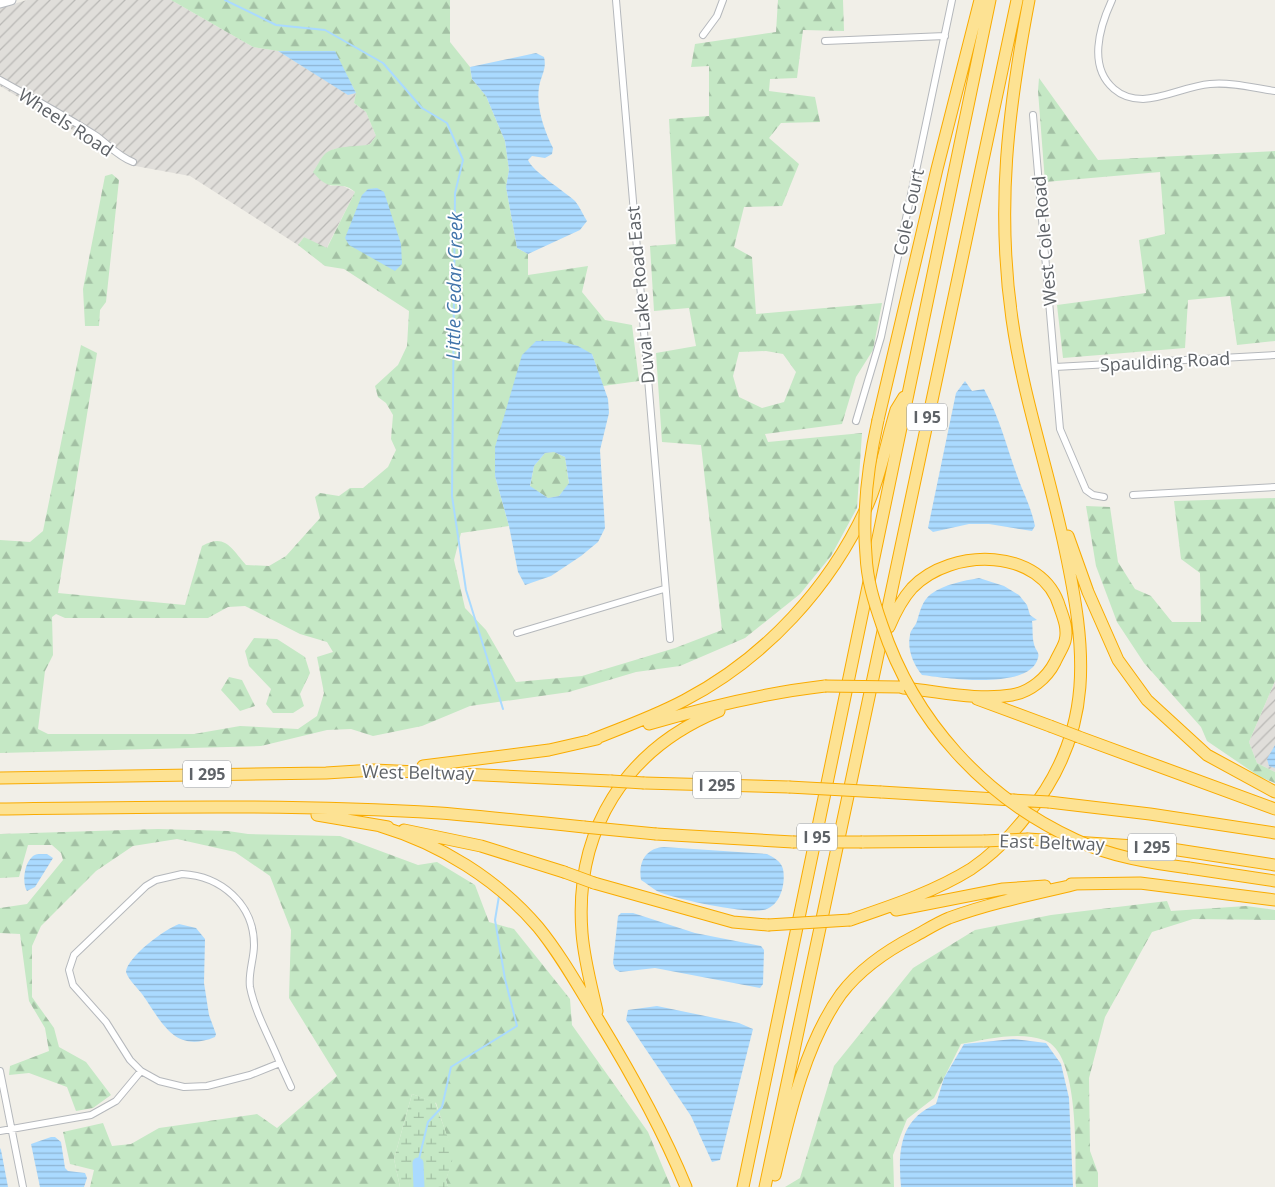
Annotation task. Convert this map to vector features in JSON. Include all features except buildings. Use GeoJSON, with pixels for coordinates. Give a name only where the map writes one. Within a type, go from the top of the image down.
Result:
{"type":"FeatureCollection","features":[{"type":"Feature","properties":{"kind":"highway"},"geometry":{"type":"LineString","coordinates":[[980,0],[937,169],[871,452],[865,501],[868,576],[872,596],[896,662],[927,717],[953,750],[986,783],[1043,823],[1077,841],[1119,856],[1151,863],[1275,881]]}},
{"type":"Feature","properties":{"kind":"highway","name":"I 95"},"geometry":{"type":"LineString","coordinates":[[743,1187],[873,572],[990,0]]}},
{"type":"Feature","properties":{"kind":"highway","name":"I 95"},"geometry":{"type":"LineString","coordinates":[[765,1187],[1017,0]]}},
{"type":"Feature","properties":{"kind":"highway"},"geometry":{"type":"LineString","coordinates":[[850,920],[908,900],[970,869],[986,858],[1016,829],[1032,809],[1063,757],[1076,714],[1081,678],[1081,643],[1071,579],[1054,495],[1020,364],[1012,317],[1004,228],[1007,134],[1013,85],[1029,0]]}},
{"type":"Feature","properties":{"kind":"highway"},"geometry":{"type":"LineString","coordinates":[[591,740],[662,712],[687,699],[733,670],[801,609],[834,567],[869,503],[896,410],[909,389]]}},
{"type":"Feature","properties":{"kind":"highway"},"geometry":{"type":"LineString","coordinates":[[1054,495],[1088,592],[1118,660],[1147,700],[1207,755],[1275,792]]}},
{"type":"Feature","properties":{"kind":"highway"},"geometry":{"type":"LineString","coordinates":[[374,770],[462,762],[549,750],[728,702],[786,690],[825,686],[900,687],[986,696],[1013,695],[1034,687],[1051,670],[1065,642],[1066,626],[1056,594],[1040,575],[1018,565],[989,559],[968,560],[939,568],[912,588],[896,611],[879,649]]}},
{"type":"Feature","properties":{"kind":"highway"},"geometry":{"type":"LineString","coordinates":[[599,1021],[582,932],[582,898],[589,853],[600,820],[621,784],[665,739],[692,722],[722,710],[786,690]]}},
{"type":"Feature","properties":{"kind":"highway"},"geometry":{"type":"LineString","coordinates":[[964,694],[1275,809]]}},
{"type":"Feature","properties":{"kind":"highway","name":"West Beltway"},"geometry":{"type":"LineString","coordinates":[[0,778],[326,773],[374,770],[644,783],[835,789]]}},
{"type":"Feature","properties":{"kind":"highway","name":"East Beltway"},"geometry":{"type":"LineString","coordinates":[[835,789],[1048,802],[1150,814],[1275,833]]}},
{"type":"Feature","properties":{"kind":"highway"},"geometry":{"type":"LineString","coordinates":[[178,806],[323,816],[431,834],[481,846],[594,883],[733,922],[768,925],[850,920],[1003,889],[1076,884],[1140,883],[1275,900]]}},
{"type":"Feature","properties":{"kind":"highway","name":"East Beltway"},"geometry":{"type":"LineString","coordinates":[[178,806],[440,813],[656,834],[793,842],[1028,839],[1165,848],[1275,865]]}},
{"type":"Feature","properties":{"kind":"highway","name":"I 295"},"geometry":{"type":"LineString","coordinates":[[0,809],[178,806]]}},
{"type":"Feature","properties":{"kind":"highway"},"geometry":{"type":"LineString","coordinates":[[380,826],[432,846],[479,873],[516,904],[538,927],[564,963],[619,1052],[673,1155],[686,1187]]}},
{"type":"Feature","properties":{"kind":"highway"},"geometry":{"type":"LineString","coordinates":[[772,1187],[794,1094],[816,1041],[842,994],[870,965],[900,944],[947,919],[993,904],[1076,884]]}},
{"type":"Feature","properties":{"kind":"main road"},"geometry":{"type":"LineString","coordinates":[[0,3],[11,0]]}},
{"type":"Feature","properties":{"kind":"street","name":"Duval Lake Road East"},"geometry":{"type":"LineString","coordinates":[[616,0],[664,589],[670,640]]}},
{"type":"Feature","properties":{"kind":"street"},"geometry":{"type":"LineString","coordinates":[[703,35],[717,16],[723,0]]}},
{"type":"Feature","properties":{"kind":"street","name":"Cole Court"},"geometry":{"type":"LineString","coordinates":[[856,421],[881,337],[952,0]]}},
{"type":"Feature","properties":{"kind":"street"},"geometry":{"type":"LineString","coordinates":[[1112,0],[1108,8],[1099,45],[1099,66],[1107,82],[1123,96],[1149,98],[1211,84],[1225,83],[1275,91]]}},
{"type":"Feature","properties":{"kind":"street"},"geometry":{"type":"LineString","coordinates":[[826,42],[945,36]]}},
{"type":"Feature","properties":{"kind":"street","name":"Wheels Road"},"geometry":{"type":"LineString","coordinates":[[0,80],[69,119],[98,137],[121,157],[133,162]]}},
{"type":"Feature","properties":{"kind":"street","name":"West Cole Road"},"geometry":{"type":"LineString","coordinates":[[1033,115],[1060,429],[1086,490],[1093,495],[1104,497]]}},
{"type":"Feature","properties":{"kind":"street","name":"Spaulding Road"},"geometry":{"type":"LineString","coordinates":[[1055,367],[1275,355]]}},
{"type":"Feature","properties":{"kind":"street"},"geometry":{"type":"LineString","coordinates":[[1133,495],[1275,487]]}},
{"type":"Feature","properties":{"kind":"street"},"geometry":{"type":"LineString","coordinates":[[517,633],[664,589]]}},
{"type":"Feature","properties":{"kind":"street"},"geometry":{"type":"LineString","coordinates":[[280,1063],[250,1075],[196,1087],[170,1084],[141,1071],[123,1050],[106,1022],[72,985],[69,970],[74,955],[138,892],[156,880],[169,876],[195,875],[207,878],[230,891],[245,911],[253,936],[250,984],[256,1007],[292,1087]]}},
{"type":"Feature","properties":{"kind":"street"},"geometry":{"type":"LineString","coordinates":[[0,1071],[23,1187]]}},
{"type":"Feature","properties":{"kind":"street"},"geometry":{"type":"LineString","coordinates":[[0,1131],[80,1118],[97,1112],[116,1101],[141,1071]]}},
{"type":"Feature","properties":{"kind":"shaded area"},"geometry":{"type":"Polygon","coordinates":[[[27,0],[171,0],[253,47],[278,51],[348,94],[356,93],[354,103],[366,112],[376,136],[370,144],[359,148],[333,149],[330,186],[343,186],[355,192],[326,249],[304,237],[298,245],[190,176],[130,165],[0,86],[0,8],[27,0]]]}},
{"type":"Feature","properties":{"kind":"shaded area"},"geometry":{"type":"Polygon","coordinates":[[[1275,681],[1275,772],[1257,763],[1249,742],[1275,681]]]}},
{"type":"Feature","properties":{"kind":"green space"},"geometry":{"type":"Polygon","coordinates":[[[171,0],[450,0],[450,42],[470,67],[472,79],[486,96],[505,141],[509,170],[506,187],[517,248],[528,254],[528,275],[588,266],[582,292],[605,320],[632,325],[639,381],[603,386],[592,354],[495,476],[509,526],[461,533],[454,560],[465,608],[486,630],[516,682],[582,676],[675,648],[722,630],[701,445],[662,442],[656,353],[696,346],[689,308],[654,311],[650,246],[676,244],[669,119],[709,116],[709,66],[691,67],[695,44],[776,32],[778,0],[843,0],[844,31],[803,30],[797,78],[770,79],[769,91],[815,97],[820,122],[781,123],[769,138],[799,164],[782,206],[744,207],[734,247],[752,257],[756,314],[882,303],[873,350],[856,377],[842,424],[765,434],[768,442],[862,433],[857,508],[831,556],[800,594],[745,638],[680,666],[636,672],[569,692],[470,706],[422,726],[373,736],[351,729],[327,730],[261,746],[0,753],[0,540],[30,542],[43,531],[81,345],[97,353],[58,593],[185,605],[202,546],[210,542],[222,542],[232,548],[246,565],[269,566],[286,556],[320,518],[315,497],[320,493],[339,496],[350,488],[363,488],[388,467],[396,450],[391,439],[393,415],[386,403],[378,397],[375,386],[398,365],[407,346],[409,311],[344,269],[325,266],[298,245],[304,237],[327,248],[355,192],[344,186],[325,183],[313,172],[323,157],[334,149],[370,144],[376,136],[366,112],[354,103],[356,93],[334,51],[278,51],[253,47],[171,0]],[[766,351],[739,352],[733,376],[739,397],[762,408],[784,402],[796,372],[783,354],[766,351]],[[245,606],[228,607],[208,618],[65,618],[56,614],[52,617],[53,655],[45,671],[38,729],[48,734],[194,734],[240,726],[298,729],[317,716],[324,693],[317,657],[333,652],[327,642],[300,634],[245,606]]]}},
{"type":"Feature","properties":{"kind":"green space"},"geometry":{"type":"Polygon","coordinates":[[[1039,78],[1098,160],[1275,151],[1275,341],[1237,345],[1230,296],[1188,300],[1185,348],[1063,358],[1057,305],[1146,293],[1139,240],[1165,234],[1160,172],[1045,182],[1038,91],[1039,78]]]}},
{"type":"Feature","properties":{"kind":"green space"},"geometry":{"type":"Polygon","coordinates":[[[112,174],[119,180],[106,302],[100,310],[99,326],[85,326],[83,289],[105,176],[112,174]]]}},
{"type":"Feature","properties":{"kind":"green space"},"geometry":{"type":"Polygon","coordinates":[[[554,452],[565,457],[569,484],[559,496],[548,498],[530,487],[534,466],[545,453],[554,452]]]}},
{"type":"Feature","properties":{"kind":"green space"},"geometry":{"type":"Polygon","coordinates":[[[1275,498],[1275,681],[1249,742],[1257,763],[1275,772],[1275,783],[1260,777],[1207,741],[1201,727],[1144,663],[1117,622],[1096,566],[1086,506],[1110,507],[1118,562],[1135,589],[1151,596],[1172,622],[1201,622],[1200,573],[1181,559],[1174,501],[1275,498]]]}},
{"type":"Feature","properties":{"kind":"green space"},"geometry":{"type":"Polygon","coordinates":[[[254,638],[277,639],[305,657],[310,673],[300,694],[304,706],[293,713],[273,713],[266,704],[271,689],[249,666],[245,651],[254,638]]]}},
{"type":"Feature","properties":{"kind":"green space"},"geometry":{"type":"Polygon","coordinates":[[[229,677],[242,680],[255,706],[240,711],[221,690],[229,677]]]}},
{"type":"Feature","properties":{"kind":"green space"},"geometry":{"type":"Polygon","coordinates":[[[158,829],[228,831],[248,834],[340,836],[418,865],[437,862],[475,885],[489,922],[514,929],[570,999],[572,1025],[648,1132],[671,1187],[448,1187],[446,1180],[453,1155],[436,1103],[412,1094],[394,1159],[400,1187],[90,1187],[94,1170],[70,1164],[63,1132],[103,1123],[112,1146],[131,1144],[159,1128],[257,1114],[277,1128],[337,1076],[289,998],[291,930],[270,876],[235,852],[177,839],[133,846],[96,871],[41,926],[32,946],[32,997],[54,1028],[59,1047],[86,1062],[111,1095],[93,1108],[76,1111],[67,1087],[29,1073],[9,1075],[10,1066],[49,1051],[45,1028],[29,1001],[20,934],[0,933],[0,908],[27,904],[63,860],[61,853],[52,845],[28,845],[19,877],[0,878],[0,834],[158,829]]]}},
{"type":"Feature","properties":{"kind":"green space"},"geometry":{"type":"Polygon","coordinates":[[[1167,901],[1171,911],[1246,906],[1275,910],[1275,920],[1193,919],[1152,932],[1105,1017],[1089,1078],[1090,1151],[1098,1173],[1098,1187],[1076,1187],[1075,1130],[1070,1084],[1064,1064],[1056,1048],[1044,1040],[1034,1037],[1014,1036],[961,1044],[934,1098],[907,1119],[893,1155],[894,1187],[785,1187],[800,1178],[834,1066],[913,968],[975,930],[1051,915],[1167,901]]]}},
{"type":"Feature","properties":{"kind":"green space"},"geometry":{"type":"Polygon","coordinates":[[[412,1094],[435,1102],[454,1155],[446,1180],[448,1187],[400,1187],[394,1159],[412,1094]]]}},
{"type":"Feature","properties":{"kind":"water"},"geometry":{"type":"Polygon","coordinates":[[[278,51],[335,51],[356,93],[348,95],[278,51]]]}},
{"type":"Feature","properties":{"kind":"water"},"geometry":{"type":"Polygon","coordinates":[[[536,53],[544,57],[545,65],[538,95],[544,126],[553,148],[552,154],[545,158],[532,156],[528,160],[542,175],[575,201],[587,221],[580,230],[528,254],[517,248],[506,187],[509,170],[505,141],[486,96],[472,79],[470,67],[536,53]]]}},
{"type":"Feature","properties":{"kind":"water"},"geometry":{"type":"Polygon","coordinates":[[[377,188],[384,192],[401,244],[402,264],[395,271],[349,245],[345,238],[362,195],[368,189],[377,188]]]}},
{"type":"Feature","properties":{"kind":"water"},"geometry":{"type":"Polygon","coordinates":[[[536,341],[560,341],[578,346],[592,354],[608,399],[609,413],[600,450],[605,528],[598,542],[581,556],[551,576],[525,585],[518,572],[509,526],[495,476],[495,447],[522,355],[536,341]],[[554,452],[545,453],[534,466],[530,486],[548,498],[559,496],[569,483],[565,457],[554,452]]]}},
{"type":"Feature","properties":{"kind":"water"},"geometry":{"type":"Polygon","coordinates":[[[965,381],[972,391],[984,389],[990,401],[1031,511],[1035,526],[1032,531],[989,524],[969,524],[933,532],[928,528],[956,393],[965,381]]]}},
{"type":"Feature","properties":{"kind":"water"},"geometry":{"type":"Polygon","coordinates":[[[979,578],[1004,586],[1019,595],[1027,605],[1030,615],[1037,620],[1032,621],[1033,641],[1038,658],[1032,668],[1020,675],[1004,679],[967,680],[922,675],[912,656],[909,640],[910,633],[916,623],[923,603],[931,594],[942,588],[954,583],[979,578]]]}},
{"type":"Feature","properties":{"kind":"water"},"geometry":{"type":"Polygon","coordinates":[[[1275,745],[1275,768],[1269,766],[1267,759],[1275,745]]]}},
{"type":"Feature","properties":{"kind":"water"},"geometry":{"type":"Polygon","coordinates":[[[664,847],[767,854],[779,862],[783,869],[784,881],[778,900],[769,908],[754,911],[710,905],[657,891],[641,880],[640,873],[642,862],[648,853],[664,847]]]}},
{"type":"Feature","properties":{"kind":"water"},"geometry":{"type":"Polygon","coordinates":[[[47,854],[53,858],[35,887],[27,891],[25,888],[25,874],[29,860],[35,855],[47,854]]]}},
{"type":"Feature","properties":{"kind":"water"},"geometry":{"type":"Polygon","coordinates":[[[621,913],[633,913],[695,933],[761,946],[764,950],[763,984],[760,988],[655,968],[620,972],[615,969],[613,963],[618,916],[621,913]]]}},
{"type":"Feature","properties":{"kind":"water"},"geometry":{"type":"Polygon","coordinates":[[[179,924],[196,928],[205,939],[204,983],[209,1015],[216,1034],[215,1037],[201,1041],[189,1041],[179,1038],[171,1032],[163,1024],[126,972],[133,959],[148,944],[156,937],[179,924]]]}},
{"type":"Feature","properties":{"kind":"water"},"geometry":{"type":"Polygon","coordinates":[[[657,1006],[739,1023],[753,1029],[720,1160],[712,1162],[691,1116],[626,1020],[628,1010],[657,1006]]]}},
{"type":"Feature","properties":{"kind":"water"},"geometry":{"type":"Polygon","coordinates":[[[1013,1039],[1046,1043],[1061,1064],[1069,1098],[1073,1187],[901,1187],[901,1150],[908,1128],[914,1119],[936,1104],[944,1078],[964,1044],[1013,1039]]]}},
{"type":"Feature","properties":{"kind":"water"},"geometry":{"type":"Polygon","coordinates":[[[55,1137],[61,1142],[65,1168],[68,1171],[85,1173],[87,1178],[84,1187],[40,1187],[31,1144],[55,1137]]]}},
{"type":"Feature","properties":{"kind":"water"},"geometry":{"type":"Polygon","coordinates":[[[0,1148],[1,1150],[8,1187],[0,1187],[0,1148]]]}},
{"type":"Feature","properties":{"kind":"waterway","name":"Little Cedar Creek"},"geometry":{"type":"LineString","coordinates":[[225,0],[276,25],[325,30],[383,63],[422,108],[447,123],[463,160],[455,193],[452,496],[466,590],[503,709]]}},
{"type":"Feature","properties":{"kind":"waterway","name":"Little Cedar Creek"},"geometry":{"type":"LineString","coordinates":[[418,1163],[428,1122],[442,1107],[451,1067],[517,1026],[505,979],[495,920],[499,896]]}},
{"type":"Feature","properties":{"kind":"waterway","name":"Little Cedar Creek"},"geometry":{"type":"LineString","coordinates":[[418,1163],[419,1187]]}}]}
